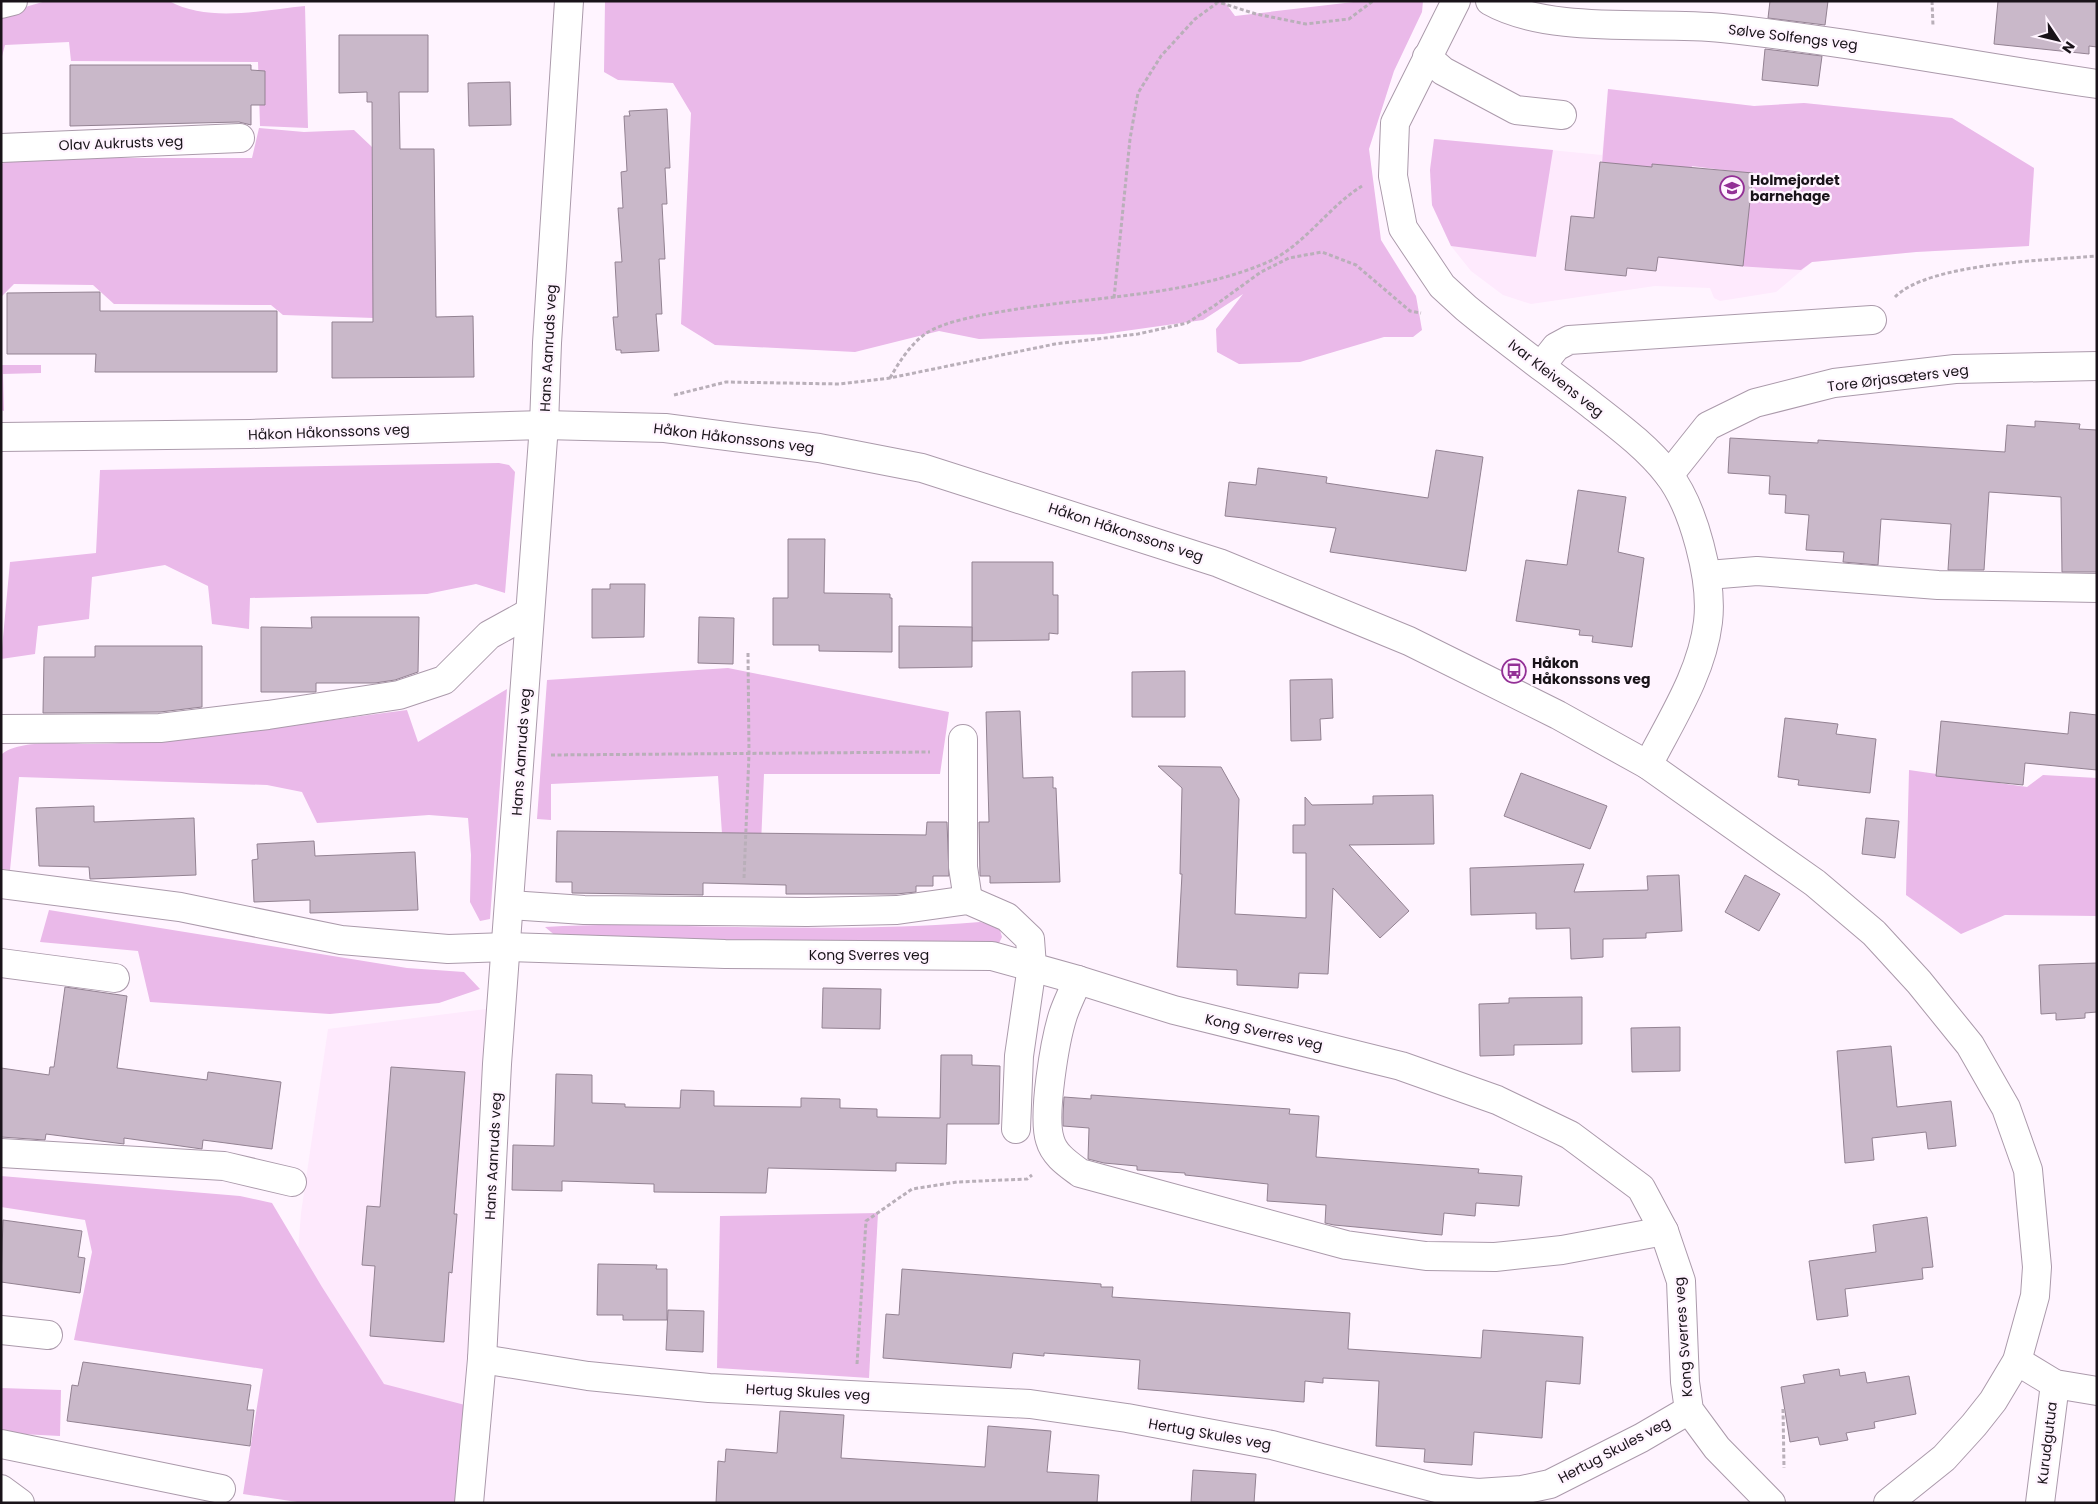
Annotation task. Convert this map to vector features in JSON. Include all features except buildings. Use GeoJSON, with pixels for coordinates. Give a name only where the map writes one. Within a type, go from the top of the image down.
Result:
{"type":"FeatureCollection","features":[{"type":"Feature","properties":{"kind":"street"},"geometry":{"type":"LineString","coordinates":[[1,4],[13,1]]}},
{"type":"Feature","properties":{"kind":"street","name":"Hans Aanruds veg"},"geometry":{"type":"LineString","coordinates":[[469,1503],[482,1359],[497,1064],[544,425],[547,343],[569,1]]}},
{"type":"Feature","properties":{"kind":"street","name":"Ivar Kleivens veg"},"geometry":{"type":"LineString","coordinates":[[1456,1],[1426,56],[1395,123],[1393,176],[1403,228],[1442,286],[1472,313],[1635,438],[1669,475],[1691,519],[1708,575],[1708,622],[1700,659],[1678,708],[1648,765]]}},
{"type":"Feature","properties":{"kind":"street","name":"Sølve Solfengs veg"},"geometry":{"type":"LineString","coordinates":[[1490,1],[1531,16],[1588,24],[1720,28],[1798,37],[2097,84]]}},
{"type":"Feature","properties":{"kind":"street"},"geometry":{"type":"LineString","coordinates":[[1426,56],[1443,71],[1516,110],[1562,115]]}},
{"type":"Feature","properties":{"kind":"street","name":"Olav Aukrusts veg"},"geometry":{"type":"LineString","coordinates":[[1,148],[240,138]]}},
{"type":"Feature","properties":{"kind":"street"},"geometry":{"type":"LineString","coordinates":[[1541,366],[1556,347],[1569,340],[1872,320]]}},
{"type":"Feature","properties":{"kind":"street","name":"Tore Ørjasæters veg"},"geometry":{"type":"LineString","coordinates":[[1669,475],[1708,426],[1764,401],[1834,383],[1955,369],[2097,366]]}},
{"type":"Feature","properties":{"kind":"street","name":"Håkon Håkonssons veg"},"geometry":{"type":"LineString","coordinates":[[1,437],[250,434],[544,425],[665,428],[819,448],[922,468],[952,476],[1219,563],[1409,641],[1558,714],[1648,765],[1815,884],[1874,933],[1919,982],[1970,1045],[2006,1108],[2028,1170],[2037,1267],[2035,1296],[2018,1362],[1974,1426],[1944,1458],[1888,1503]]}},
{"type":"Feature","properties":{"kind":"street"},"geometry":{"type":"LineString","coordinates":[[1708,575],[1757,571],[1938,585],[2097,588]]}},
{"type":"Feature","properties":{"kind":"street"},"geometry":{"type":"LineString","coordinates":[[1,729],[160,728],[268,715],[399,694],[444,680],[489,635],[529,613]]}},
{"type":"Feature","properties":{"kind":"street"},"geometry":{"type":"LineString","coordinates":[[963,746],[963,867],[968,900]]}},
{"type":"Feature","properties":{"kind":"street","name":"Kong Sverres veg"},"geometry":{"type":"LineString","coordinates":[[1,884],[180,907],[341,940],[448,950],[507,947],[725,954],[992,956],[1032,966],[1174,1010],[1401,1066],[1497,1100],[1570,1135],[1641,1188],[1664,1231],[1682,1281],[1685,1382],[1688,1410],[1717,1448],[1771,1503]]}},
{"type":"Feature","properties":{"kind":"street"},"geometry":{"type":"LineString","coordinates":[[510,905],[584,910],[897,910],[968,900],[1007,917],[1030,939],[1032,966],[1019,1056],[1016,1129]]}},
{"type":"Feature","properties":{"kind":"street"},"geometry":{"type":"LineString","coordinates":[[1,963],[115,978]]}},
{"type":"Feature","properties":{"kind":"street"},"geometry":{"type":"LineString","coordinates":[[1078,980],[1063,1016],[1050,1083],[1046,1118],[1050,1141],[1062,1160],[1080,1173],[1337,1242],[1426,1256],[1495,1256],[1562,1250],[1664,1231]]}},
{"type":"Feature","properties":{"kind":"street"},"geometry":{"type":"LineString","coordinates":[[1,1153],[224,1166],[292,1182]]}},
{"type":"Feature","properties":{"kind":"street"},"geometry":{"type":"LineString","coordinates":[[1,1330],[48,1335]]}},
{"type":"Feature","properties":{"kind":"street","name":"Hertug Skules veg"},"geometry":{"type":"LineString","coordinates":[[482,1359],[588,1376],[709,1388],[1030,1404],[1127,1418],[1272,1445],[1440,1489],[1478,1493],[1522,1490],[1550,1484],[1618,1450],[1688,1410]]}},
{"type":"Feature","properties":{"kind":"street"},"geometry":{"type":"LineString","coordinates":[[2018,1362],[2055,1384],[2097,1391]]}},
{"type":"Feature","properties":{"kind":"street","name":"Kurudgutua"},"geometry":{"type":"LineString","coordinates":[[2040,1503],[2055,1384]]}},
{"type":"Feature","properties":{"kind":"street"},"geometry":{"type":"LineString","coordinates":[[1,1444],[221,1489]]}},
{"type":"Feature","properties":{"kind":"street"},"geometry":{"type":"LineString","coordinates":[[1,1489],[20,1503]]}},
{"type":"Feature","properties":{"kind":"path"},"geometry":{"type":"LineString","coordinates":[[1114,298],[1130,139],[1138,93],[1161,56],[1195,19],[1216,2],[1306,24],[1349,19],[1373,1]]}},
{"type":"Feature","properties":{"kind":"path"},"geometry":{"type":"LineString","coordinates":[[890,378],[899,361],[926,334],[966,318],[1036,306],[1114,298],[1181,286],[1237,273],[1270,261],[1301,240],[1334,206],[1362,187],[1393,176]]}},
{"type":"Feature","properties":{"kind":"path"},"geometry":{"type":"LineString","coordinates":[[670,396],[726,382],[840,384],[890,378],[1056,344],[1138,334],[1186,323],[1214,306],[1260,272],[1289,258],[1322,252],[1356,265],[1410,311],[1425,314]]}},
{"type":"Feature","properties":{"kind":"path"},"geometry":{"type":"LineString","coordinates":[[1872,320],[1902,290],[1931,279],[1996,264],[2097,256]]}},
{"type":"Feature","properties":{"kind":"path"},"geometry":{"type":"LineString","coordinates":[[743,911],[749,754],[748,653]]}},
{"type":"Feature","properties":{"kind":"path"},"geometry":{"type":"LineString","coordinates":[[521,755],[749,754],[963,746]]}},
{"type":"Feature","properties":{"kind":"path"},"geometry":{"type":"LineString","coordinates":[[856,1394],[866,1221],[912,1189],[957,1182],[1026,1178],[1062,1160]]}},
{"type":"Feature","properties":{"kind":"path"},"geometry":{"type":"LineString","coordinates":[[1783,1409],[1784,1471]]}},
{"type":"Feature","properties":{"kind":"shaded area"},"geometry":{"type":"Polygon","coordinates":[[[46,1],[169,1],[201,12],[218,13],[254,12],[305,6],[308,128],[260,126],[258,62],[71,61],[69,42],[5,45],[1,60],[1,14],[46,1]]]}},
{"type":"Feature","properties":{"kind":"shaded area"},"geometry":{"type":"Polygon","coordinates":[[[605,1],[1224,1],[1235,16],[1362,1],[1423,1],[1422,12],[1394,71],[1369,149],[1381,240],[1416,296],[1422,330],[1413,337],[1384,337],[1300,362],[1239,364],[1217,352],[1216,329],[1243,294],[1203,320],[1103,334],[979,339],[939,331],[855,352],[715,345],[681,324],[691,113],[673,83],[618,80],[604,72],[605,1]]]}},
{"type":"Feature","properties":{"kind":"shaded area","name":"Holmejordet barnehage"},"geometry":{"type":"Polygon","coordinates":[[[1608,89],[1754,106],[1804,103],[1952,118],[2034,168],[2029,246],[1916,252],[1812,262],[1776,292],[1720,301],[1714,298],[1710,288],[1655,286],[1531,304],[1503,295],[1471,271],[1451,246],[1432,205],[1430,170],[1434,139],[1602,155],[1608,89]]]}},
{"type":"Feature","properties":{"kind":"shaded area"},"geometry":{"type":"Polygon","coordinates":[[[1608,89],[1754,106],[1804,103],[1952,118],[2034,168],[2029,246],[1916,252],[1812,262],[1801,270],[1737,266],[1747,173],[1692,166],[1688,198],[1602,164],[1608,89]]]}},
{"type":"Feature","properties":{"kind":"shaded area"},"geometry":{"type":"Polygon","coordinates":[[[259,128],[304,132],[354,130],[372,147],[374,318],[283,315],[271,305],[114,304],[93,285],[14,284],[1,297],[1,164],[16,158],[252,158],[259,128]]]}},
{"type":"Feature","properties":{"kind":"shaded area"},"geometry":{"type":"Polygon","coordinates":[[[1434,139],[1553,150],[1536,257],[1451,246],[1432,205],[1430,170],[1434,139]]]}},
{"type":"Feature","properties":{"kind":"shaded area"},"geometry":{"type":"Polygon","coordinates":[[[1,365],[41,365],[41,373],[3,374],[4,411],[1,410],[1,365]]]}},
{"type":"Feature","properties":{"kind":"shaded area"},"geometry":{"type":"Polygon","coordinates":[[[499,463],[509,465],[515,472],[505,593],[476,584],[427,594],[250,598],[249,629],[212,624],[208,586],[165,565],[92,577],[89,619],[38,626],[35,654],[1,659],[10,562],[96,553],[100,470],[499,463]]]}},
{"type":"Feature","properties":{"kind":"shaded area"},"geometry":{"type":"Polygon","coordinates":[[[728,668],[949,712],[940,774],[764,774],[761,844],[723,848],[718,776],[551,784],[551,820],[537,819],[547,680],[728,668]]]}},
{"type":"Feature","properties":{"kind":"shaded area"},"geometry":{"type":"Polygon","coordinates":[[[507,689],[490,919],[480,921],[470,902],[471,855],[468,818],[429,815],[317,823],[302,792],[267,785],[19,777],[10,870],[1,869],[1,755],[8,750],[30,744],[130,743],[209,736],[407,710],[418,742],[507,689]]]}},
{"type":"Feature","properties":{"kind":"shaded area"},"geometry":{"type":"Polygon","coordinates":[[[1909,770],[2027,787],[2043,775],[2097,778],[2097,916],[2005,915],[1961,934],[1906,895],[1909,770]]]}},
{"type":"Feature","properties":{"kind":"shaded area"},"geometry":{"type":"Polygon","coordinates":[[[49,910],[407,968],[464,972],[480,989],[439,1003],[330,1014],[150,1002],[138,951],[40,942],[49,910]]]}},
{"type":"Feature","properties":{"kind":"shaded area"},"geometry":{"type":"Polygon","coordinates":[[[980,922],[999,927],[1002,937],[999,943],[829,943],[557,937],[545,927],[617,925],[858,928],[980,922]]]}},
{"type":"Feature","properties":{"kind":"shaded area"},"geometry":{"type":"Polygon","coordinates":[[[486,1009],[484,1122],[463,1492],[280,1480],[301,1213],[328,1029],[486,1009]]]}},
{"type":"Feature","properties":{"kind":"shaded area"},"geometry":{"type":"Polygon","coordinates":[[[1,1176],[240,1196],[272,1203],[322,1287],[384,1384],[465,1405],[459,1503],[304,1503],[243,1494],[263,1369],[74,1340],[92,1252],[85,1220],[1,1207],[1,1176]]]}},
{"type":"Feature","properties":{"kind":"shaded area"},"geometry":{"type":"Polygon","coordinates":[[[878,1213],[869,1378],[717,1368],[720,1216],[878,1213]]]}},
{"type":"Feature","properties":{"kind":"shaded area"},"geometry":{"type":"Polygon","coordinates":[[[1,1388],[61,1390],[60,1436],[1,1433],[1,1388]]]}},
{"type":"Feature","properties":{"kind":"place","name":"Holmejordet barnehage"},"geometry":{"type":"Point","coordinates":[1732,188]}},
{"type":"Feature","properties":{"kind":"place","name":"Håkon Håkonssons veg"},"geometry":{"type":"Point","coordinates":[1514,671]}}]}
